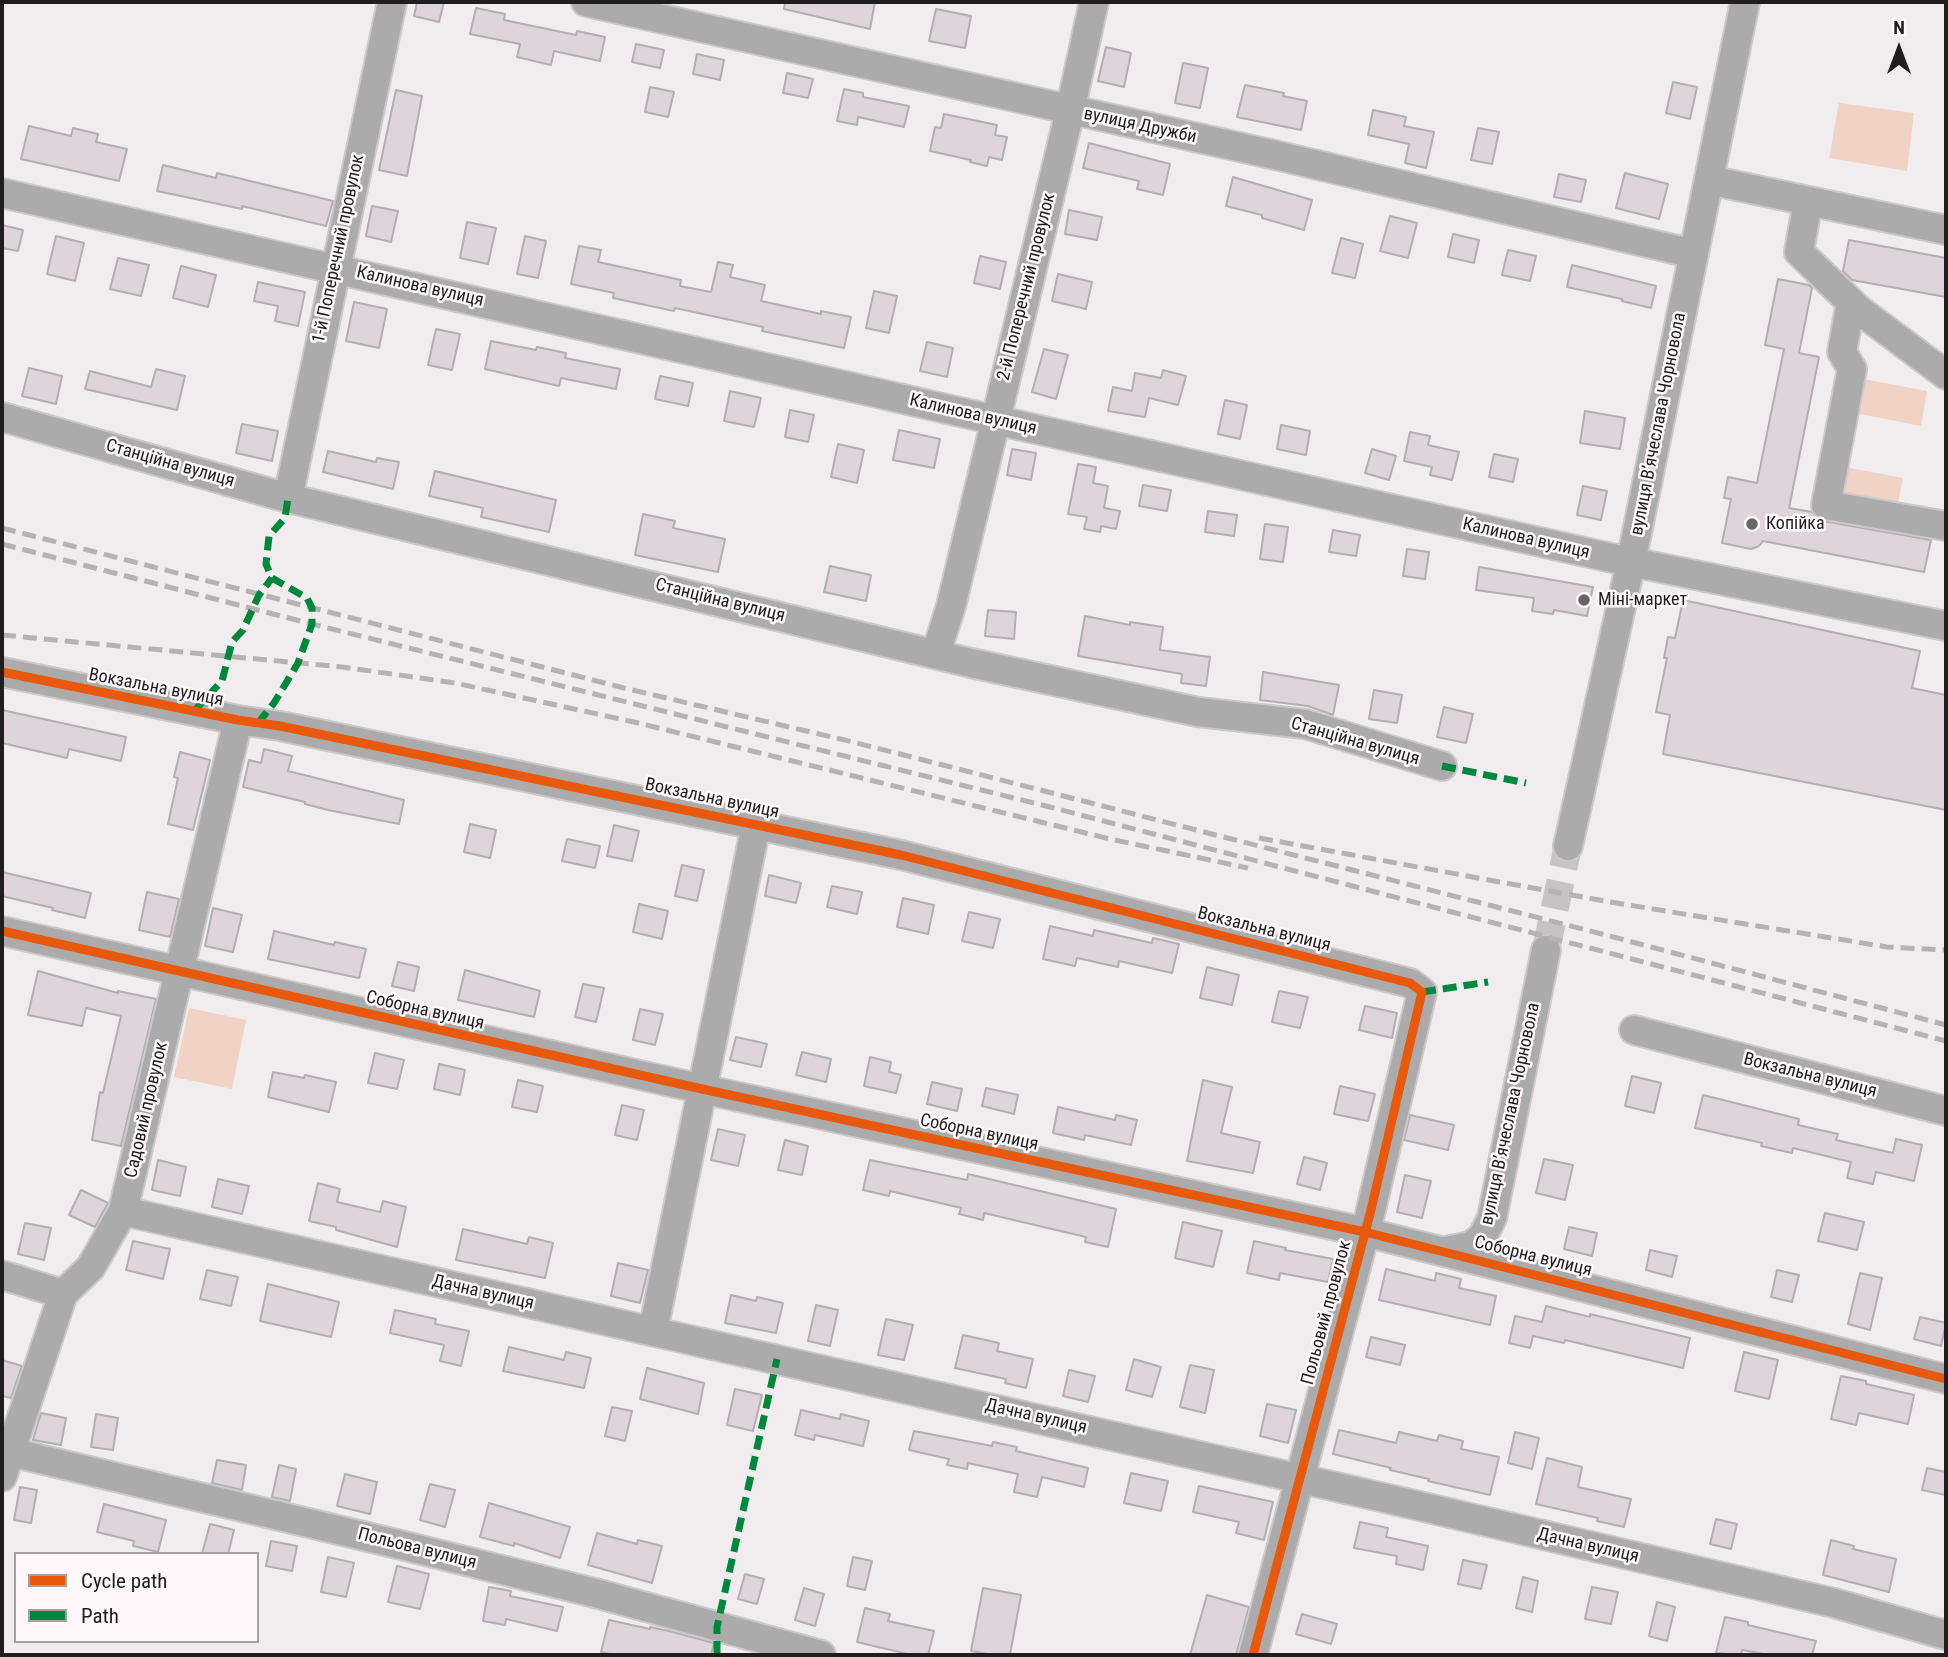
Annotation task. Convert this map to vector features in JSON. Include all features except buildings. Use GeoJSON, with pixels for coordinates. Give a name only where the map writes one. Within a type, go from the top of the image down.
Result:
{"type":"FeatureCollection","features":[{"type":"Feature","properties":{"kind":"street","name":"1-й Поперечний провулок"},"geometry":{"type":"LineString","coordinates":[[288,498],[334,268],[392,2]]}},
{"type":"Feature","properties":{"kind":"street","name":"вулиця Дружби"},"geometry":{"type":"LineString","coordinates":[[586,2],[1275,155],[1694,254]]}},
{"type":"Feature","properties":{"kind":"street","name":"2-й Поперечний провулок"},"geometry":{"type":"LineString","coordinates":[[936,653],[951,606],[1094,2]]}},
{"type":"Feature","properties":{"kind":"street","name":"вулиця Вʼячеслава Чорновола"},"geometry":{"type":"LineString","coordinates":[[1568,846],[1631,562],[1745,2]]}},
{"type":"Feature","properties":{"kind":"street"},"geometry":{"type":"LineString","coordinates":[[1709,180],[1946,230]]}},
{"type":"Feature","properties":{"kind":"street","name":"Калинова вулиця"},"geometry":{"type":"LineString","coordinates":[[2,192],[995,420],[1631,562],[1946,626]]}},
{"type":"Feature","properties":{"kind":"street"},"geometry":{"type":"LineString","coordinates":[[1808,201],[1798,252],[1851,302],[1946,375]]}},
{"type":"Feature","properties":{"kind":"street"},"geometry":{"type":"LineString","coordinates":[[1851,302],[1842,352],[1852,369],[1826,505],[1946,526]]}},
{"type":"Feature","properties":{"kind":"street","name":"Станційна вулиця"},"geometry":{"type":"LineString","coordinates":[[2,417],[288,498],[971,663],[1198,712],[1305,724],[1441,766]]}},
{"type":"Feature","properties":{"kind":"street","name":"Вокзальна вулиця"},"geometry":{"type":"LineString","coordinates":[[2,672],[238,720],[280,726],[901,855],[1410,983]]}},
{"type":"Feature","properties":{"kind":"street","name":"Садовий провулок"},"geometry":{"type":"LineString","coordinates":[[6,1464],[63,1294],[91,1268],[123,1212],[238,720]]}},
{"type":"Feature","properties":{"kind":"street"},"geometry":{"type":"LineString","coordinates":[[653,1331],[756,825]]}},
{"type":"Feature","properties":{"kind":"street","name":"Соборна вулиця"},"geometry":{"type":"LineString","coordinates":[[2,931],[702,1089],[1365,1232],[1946,1379]]}},
{"type":"Feature","properties":{"kind":"street","name":"вулиця Вʼячеслава Чорновола"},"geometry":{"type":"LineString","coordinates":[[1446,1251],[1471,1246],[1483,1236],[1492,1218],[1546,950]]}},
{"type":"Feature","properties":{"kind":"street","name":"Польовий провулок"},"geometry":{"type":"LineString","coordinates":[[1253,1655],[1365,1232],[1422,992],[1410,983]]}},
{"type":"Feature","properties":{"kind":"street","name":"Вокзальна вулиця"},"geometry":{"type":"LineString","coordinates":[[1634,1030],[1946,1111]]}},
{"type":"Feature","properties":{"kind":"street","name":"Дачна вулиця"},"geometry":{"type":"LineString","coordinates":[[123,1212],[1300,1478],[1835,1604],[1946,1635]]}},
{"type":"Feature","properties":{"kind":"street"},"geometry":{"type":"LineString","coordinates":[[1492,1218],[1491,1237],[1496,1254],[1515,1269]]}},
{"type":"Feature","properties":{"kind":"street"},"geometry":{"type":"LineString","coordinates":[[2,1275],[63,1294]]}},
{"type":"Feature","properties":{"kind":"street","name":"Польова вулиця"},"geometry":{"type":"LineString","coordinates":[[6,1464],[397,1544],[595,1593],[821,1655]]}},
{"type":"Feature","properties":{"kind":"shaded area"},"geometry":{"type":"Polygon","coordinates":[[[1839,103],[1914,113],[1907,171],[1829,158],[1839,103]]]}},
{"type":"Feature","properties":{"kind":"shaded area"},"geometry":{"type":"Polygon","coordinates":[[[1858,378],[1927,391],[1921,426],[1850,412],[1858,378]]]}},
{"type":"Feature","properties":{"kind":"shaded area"},"geometry":{"type":"Polygon","coordinates":[[[1845,467],[1903,478],[1897,508],[1839,499],[1845,467]]]}},
{"type":"Feature","properties":{"kind":"shaded area"},"geometry":{"type":"Polygon","coordinates":[[[189,1008],[246,1020],[232,1089],[174,1077],[189,1008]]]}},
{"type":"Feature","properties":{"kind":"tunnel"},"geometry":{"type":"LineString","coordinates":[[1546,950],[1568,846]]}},
{"type":"Feature","properties":{"kind":"railway"},"geometry":{"type":"LineString","coordinates":[[2,528],[624,688],[853,742],[1946,1025]]}},
{"type":"Feature","properties":{"kind":"railway"},"geometry":{"type":"LineString","coordinates":[[2,544],[312,624],[1050,807],[1946,1041]]}},
{"type":"Feature","properties":{"kind":"railway"},"geometry":{"type":"LineString","coordinates":[[2,635],[342,667],[455,683],[634,722],[1110,839],[1248,868]]}},
{"type":"Feature","properties":{"kind":"railway"},"geometry":{"type":"LineString","coordinates":[[1259,838],[1610,902],[1887,947],[1946,950]]}},
{"type":"Feature","properties":{"kind":"marked path"},"geometry":{"type":"LineString","coordinates":[[258,723],[274,703],[298,663],[312,624],[312,608],[307,598],[272,578],[266,564],[269,536],[285,518],[288,498]]}},
{"type":"Feature","properties":{"kind":"marked path"},"geometry":{"type":"LineString","coordinates":[[194,711],[222,681],[232,642],[243,630],[259,595],[272,578]]}},
{"type":"Feature","properties":{"kind":"marked path"},"geometry":{"type":"LineString","coordinates":[[1442,766],[1526,783]]}},
{"type":"Feature","properties":{"kind":"marked path"},"geometry":{"type":"LineString","coordinates":[[1422,992],[1488,982]]}},
{"type":"Feature","properties":{"kind":"marked path"},"geometry":{"type":"LineString","coordinates":[[717,1655],[717,1627],[777,1359]]}},
{"type":"Feature","properties":{"kind":"cycle path"},"geometry":{"type":"LineString","coordinates":[[2,672],[238,720],[280,726],[901,855],[1410,983],[1422,992],[1370,1214],[1253,1655]]}},
{"type":"Feature","properties":{"kind":"cycle path"},"geometry":{"type":"LineString","coordinates":[[2,931],[702,1089],[1365,1232],[1946,1379]]}},
{"type":"Feature","properties":{"kind":"place","name":"Копійка"},"geometry":{"type":"Point","coordinates":[1752,524]}},
{"type":"Feature","properties":{"kind":"place","name":"Міні-маркет"},"geometry":{"type":"Point","coordinates":[1584,600]}}]}
